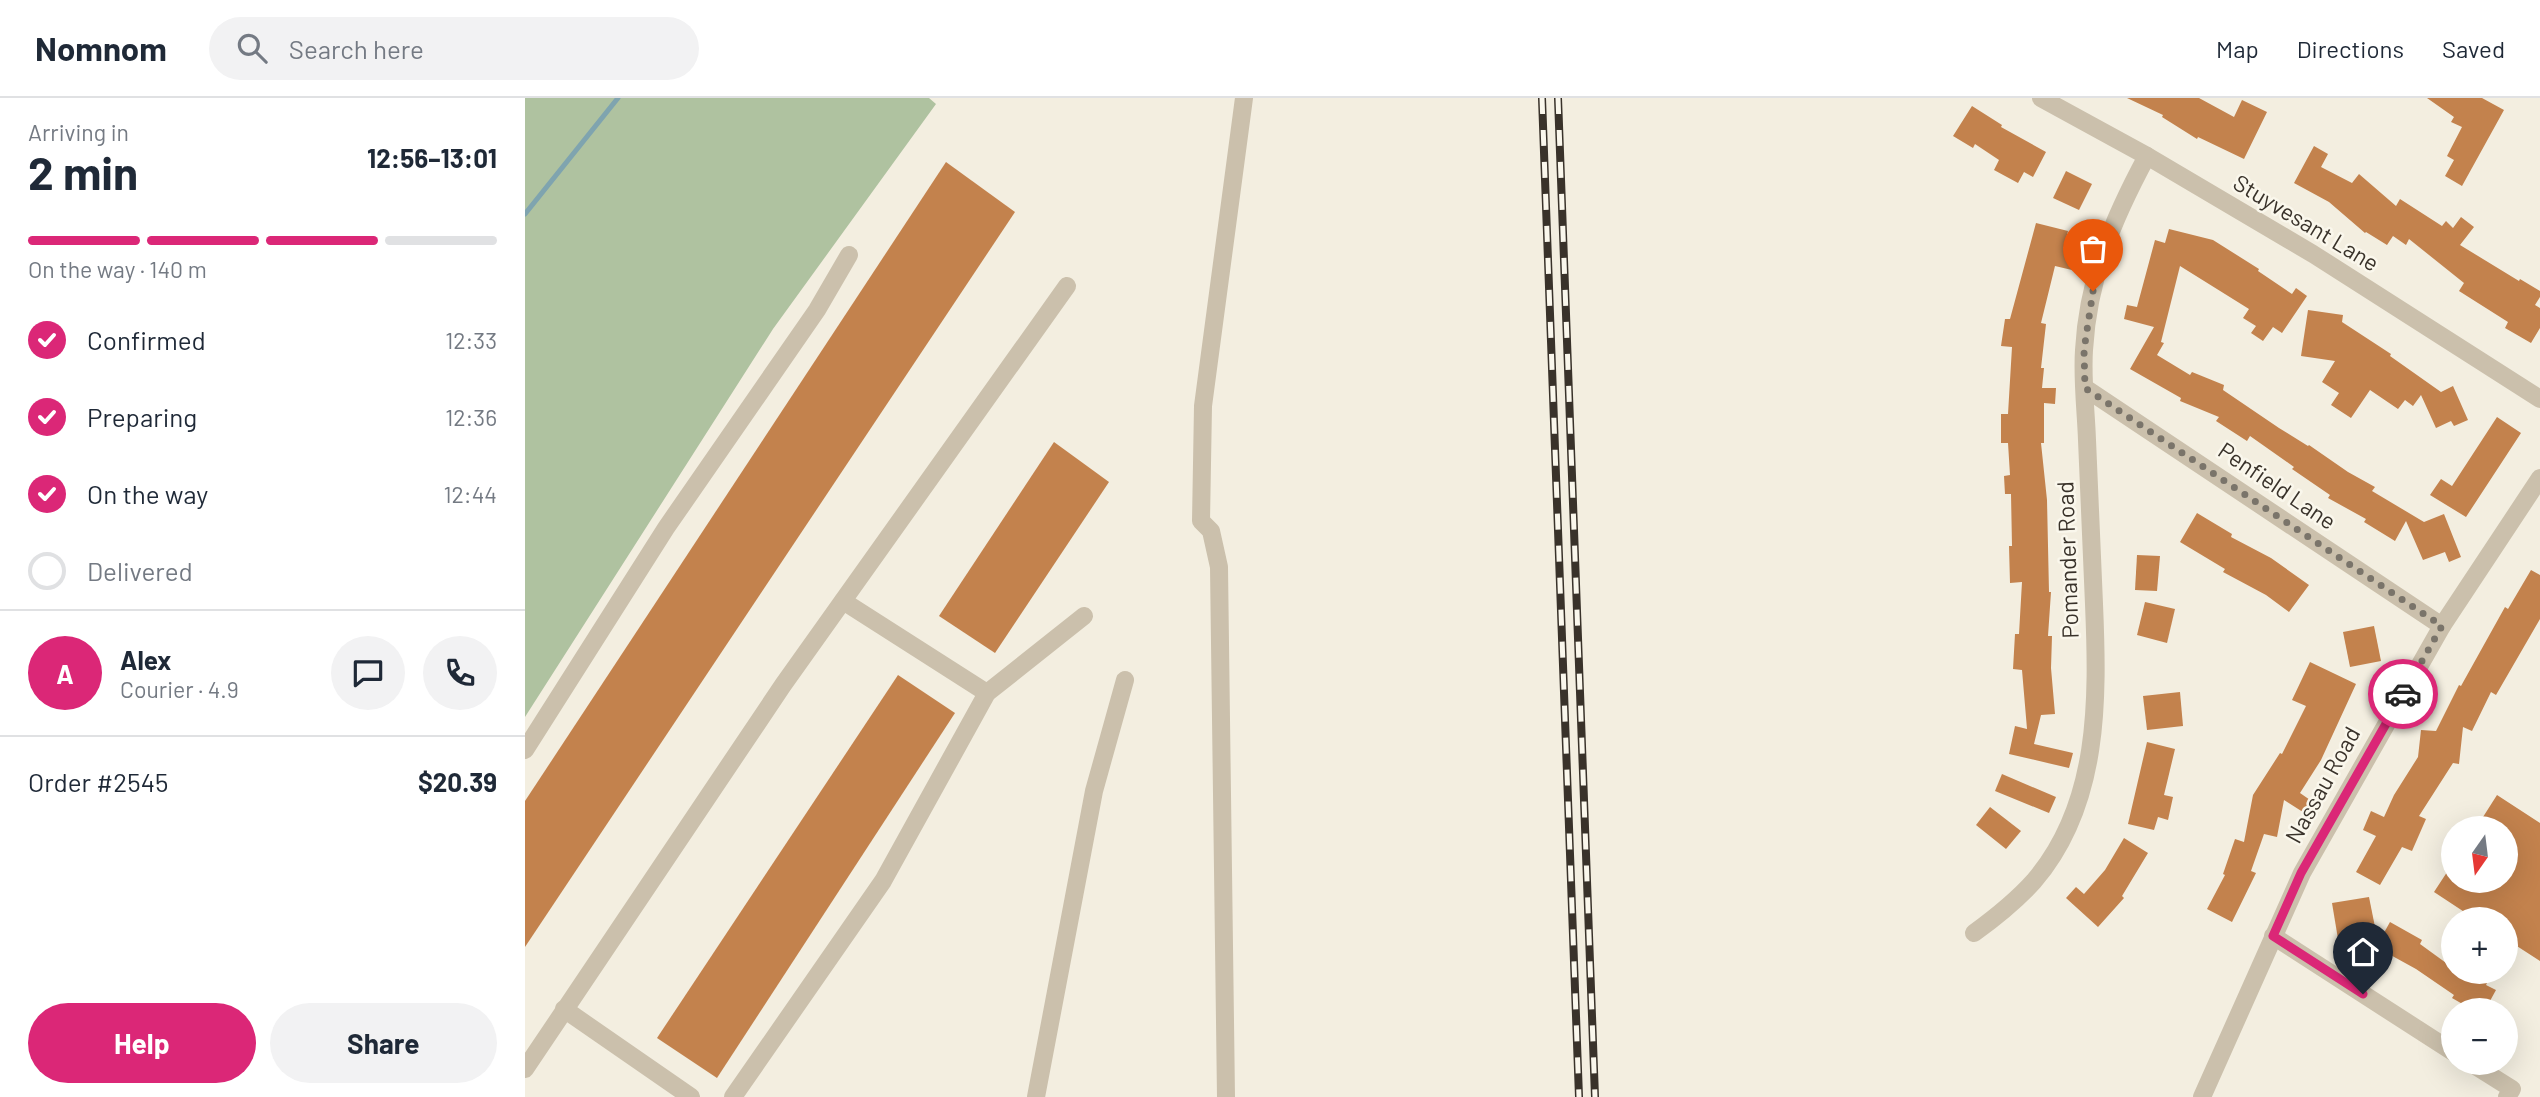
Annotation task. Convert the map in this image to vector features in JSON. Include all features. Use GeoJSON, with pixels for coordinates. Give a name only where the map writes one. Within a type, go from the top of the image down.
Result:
{"type":"FeatureCollection","features":[{"type":"Feature","properties":{"kind":"street"},"geometry":{"type":"LineString","coordinates":[[1226,1097],[1219,567],[1211,531],[1201,521],[1202,419],[1244,98]]}},
{"type":"Feature","properties":{"kind":"street","name":"Stuyvesant Lane"},"geometry":{"type":"LineString","coordinates":[[2041,98],[2147,156],[2313,254],[2540,399]]}},
{"type":"Feature","properties":{"kind":"street","name":"Pomander Road"},"geometry":{"type":"LineString","coordinates":[[1974,933],[2009,907],[2035,879],[2058,845],[2073,814],[2087,773],[2093,738],[2096,660],[2084,350],[2098,265],[2112,225],[2147,156]]}},
{"type":"Feature","properties":{"kind":"street"},"geometry":{"type":"LineString","coordinates":[[525,750],[666,528],[817,310],[849,255]]}},
{"type":"Feature","properties":{"kind":"street"},"geometry":{"type":"LineString","coordinates":[[525,1069],[783,685],[1067,286]]}},
{"type":"Feature","properties":{"kind":"street","name":"Penfield Lane"},"geometry":{"type":"LineString","coordinates":[[2085,388],[2442,626]]}},
{"type":"Feature","properties":{"kind":"street","name":"Nassau Road"},"geometry":{"type":"LineString","coordinates":[[2202,1097],[2301,873],[2442,626],[2540,478]]}},
{"type":"Feature","properties":{"kind":"street"},"geometry":{"type":"LineString","coordinates":[[843,601],[987,693]]}},
{"type":"Feature","properties":{"kind":"street"},"geometry":{"type":"LineString","coordinates":[[733,1097],[883,881],[987,693],[1084,616]]}},
{"type":"Feature","properties":{"kind":"street"},"geometry":{"type":"LineString","coordinates":[[1036,1097],[1094,791],[1125,680]]}},
{"type":"Feature","properties":{"kind":"street"},"geometry":{"type":"LineString","coordinates":[[2273,936],[2441,1044]]}},
{"type":"Feature","properties":{"kind":"street"},"geometry":{"type":"LineString","coordinates":[[564,1009],[691,1097]]}},
{"type":"Feature","properties":{"kind":"street"},"geometry":{"type":"LineString","coordinates":[[2486,1075],[2509,1093]]}},
{"type":"Feature","properties":{"kind":"green space"},"geometry":{"type":"Polygon","coordinates":[[[525,98],[929,98],[936,104],[773,329],[525,717],[525,98]]]}},
{"type":"Feature","properties":{"kind":"building"},"geometry":{"type":"Polygon","coordinates":[[[2127,98],[2199,98],[2234,117],[2242,100],[2267,112],[2244,159],[2198,137],[2197,139],[2162,117],[2163,115],[2127,98]]]}},
{"type":"Feature","properties":{"kind":"building"},"geometry":{"type":"Polygon","coordinates":[[[2427,98],[2482,98],[2504,110],[2462,186],[2445,176],[2454,160],[2447,156],[2462,127],[2451,122],[2454,117],[2427,98]]]}},
{"type":"Feature","properties":{"kind":"building"},"geometry":{"type":"Polygon","coordinates":[[[1972,106],[2002,125],[2001,127],[2046,152],[2033,177],[2024,172],[2018,183],[1994,170],[1999,160],[1975,144],[1973,148],[1953,136],[1972,106]]]}},
{"type":"Feature","properties":{"kind":"building"},"geometry":{"type":"Polygon","coordinates":[[[2314,146],[2328,154],[2321,167],[2352,183],[2359,174],[2396,206],[2400,199],[2442,226],[2446,221],[2453,228],[2461,217],[2474,227],[2460,245],[2540,291],[2535,305],[2540,308],[2540,328],[2531,343],[2505,328],[2508,322],[2459,291],[2464,283],[2409,239],[2406,245],[2393,236],[2387,245],[2365,233],[2329,202],[2294,183],[2314,146]]]}},
{"type":"Feature","properties":{"kind":"building"},"geometry":{"type":"Polygon","coordinates":[[[946,162],[1015,212],[525,947],[525,801],[946,162]]]}},
{"type":"Feature","properties":{"kind":"building"},"geometry":{"type":"Polygon","coordinates":[[[2066,171],[2092,184],[2079,210],[2053,198],[2066,171]]]}},
{"type":"Feature","properties":{"kind":"building"},"geometry":{"type":"Polygon","coordinates":[[[2036,223],[2068,231],[2063,250],[2076,253],[2072,270],[2055,266],[2041,323],[2046,324],[2041,368],[2044,368],[2042,388],[2056,388],[2055,404],[2044,403],[2044,443],[2041,443],[2047,500],[2051,592],[2048,636],[2052,636],[2051,668],[2055,714],[2041,715],[2034,744],[2073,753],[2069,768],[2009,754],[2015,726],[2027,729],[2022,670],[2013,669],[2015,634],[2019,634],[2022,582],[2010,583],[2011,494],[2005,494],[2004,476],[2010,475],[2008,443],[2001,443],[2001,414],[2008,414],[2012,347],[2001,346],[2005,319],[2010,319],[2036,223]]]}},
{"type":"Feature","properties":{"kind":"building"},"geometry":{"type":"Polygon","coordinates":[[[2169,229],[2213,240],[2292,294],[2296,288],[2307,296],[2282,333],[2273,327],[2263,341],[2251,333],[2256,326],[2243,318],[2249,309],[2180,266],[2161,342],[2164,343],[2157,355],[2190,375],[2192,372],[2224,385],[2223,390],[2375,487],[2372,491],[2424,522],[2444,514],[2461,557],[2449,562],[2445,552],[2423,560],[2406,521],[2395,541],[2364,522],[2366,519],[2328,498],[2330,495],[2250,436],[2247,441],[2216,421],[2219,417],[2180,401],[2181,398],[2130,369],[2154,327],[2124,319],[2127,305],[2137,307],[2155,240],[2165,243],[2169,229]]]}},
{"type":"Feature","properties":{"kind":"building"},"geometry":{"type":"Polygon","coordinates":[[[2308,310],[2343,315],[2342,322],[2391,354],[2390,356],[2441,392],[2453,386],[2468,420],[2454,426],[2451,421],[2436,428],[2421,395],[2413,406],[2405,400],[2398,409],[2370,390],[2351,418],[2331,405],[2339,393],[2322,382],[2335,361],[2301,356],[2308,310]]]}},
{"type":"Feature","properties":{"kind":"building"},"geometry":{"type":"Polygon","coordinates":[[[2497,417],[2521,433],[2466,517],[2430,495],[2441,479],[2452,486],[2497,417]]]}},
{"type":"Feature","properties":{"kind":"building"},"geometry":{"type":"Polygon","coordinates":[[[1054,442],[1109,482],[995,653],[939,616],[1054,442]]]}},
{"type":"Feature","properties":{"kind":"building"},"geometry":{"type":"Polygon","coordinates":[[[2197,513],[2232,534],[2231,537],[2271,558],[2309,585],[2289,612],[2180,542],[2197,513]]]}},
{"type":"Feature","properties":{"kind":"building"},"geometry":{"type":"Polygon","coordinates":[[[2137,555],[2160,556],[2157,591],[2135,590],[2137,555]]]}},
{"type":"Feature","properties":{"kind":"building"},"geometry":{"type":"Polygon","coordinates":[[[2531,570],[2540,575],[2540,619],[2496,695],[2491,692],[2472,731],[2463,727],[2459,764],[2453,763],[2419,816],[2426,819],[2412,851],[2402,847],[2380,885],[2356,872],[2376,836],[2363,830],[2371,811],[2384,817],[2394,795],[2418,757],[2421,730],[2436,731],[2459,685],[2461,686],[2505,607],[2508,609],[2531,570]]]}},
{"type":"Feature","properties":{"kind":"building"},"geometry":{"type":"Polygon","coordinates":[[[2145,602],[2175,609],[2167,643],[2137,635],[2145,602]]]}},
{"type":"Feature","properties":{"kind":"building"},"geometry":{"type":"Polygon","coordinates":[[[2374,626],[2381,661],[2350,667],[2343,632],[2374,626]]]}},
{"type":"Feature","properties":{"kind":"building"},"geometry":{"type":"Polygon","coordinates":[[[2310,662],[2356,684],[2321,760],[2300,793],[2313,802],[2306,814],[2284,800],[2277,837],[2264,834],[2251,871],[2256,873],[2232,922],[2207,909],[2225,875],[2223,874],[2235,839],[2244,842],[2253,795],[2280,753],[2282,754],[2306,706],[2292,700],[2310,662]]]}},
{"type":"Feature","properties":{"kind":"building"},"geometry":{"type":"Polygon","coordinates":[[[898,675],[955,713],[717,1078],[657,1038],[898,675]]]}},
{"type":"Feature","properties":{"kind":"building"},"geometry":{"type":"Polygon","coordinates":[[[2180,692],[2183,726],[2147,730],[2143,696],[2180,692]]]}},
{"type":"Feature","properties":{"kind":"building"},"geometry":{"type":"Polygon","coordinates":[[[2147,742],[2175,749],[2164,795],[2173,797],[2168,820],[2158,817],[2154,830],[2128,824],[2147,742]]]}},
{"type":"Feature","properties":{"kind":"building"},"geometry":{"type":"Polygon","coordinates":[[[2002,774],[2056,797],[2049,813],[1995,791],[2002,774]]]}},
{"type":"Feature","properties":{"kind":"building"},"geometry":{"type":"Polygon","coordinates":[[[2497,795],[2540,823],[2540,961],[2518,947],[2518,907],[2457,907],[2434,892],[2441,881],[2441,893],[2518,893],[2518,816],[2484,816],[2497,795]]]}},
{"type":"Feature","properties":{"kind":"building"},"geometry":{"type":"Polygon","coordinates":[[[1990,807],[2021,831],[2006,849],[1976,825],[1990,807]]]}},
{"type":"Feature","properties":{"kind":"building"},"geometry":{"type":"Polygon","coordinates":[[[2124,838],[2148,853],[2122,896],[2124,898],[2098,927],[2066,898],[2076,887],[2084,894],[2105,870],[2124,838]]]}},
{"type":"Feature","properties":{"kind":"building"},"geometry":{"type":"Polygon","coordinates":[[[2369,897],[2376,932],[2338,939],[2332,903],[2369,897]]]}},
{"type":"Feature","properties":{"kind":"building"},"geometry":{"type":"Polygon","coordinates":[[[2390,922],[2422,940],[2420,944],[2441,959],[2441,984],[2486,984],[2496,990],[2492,998],[2452,998],[2454,995],[2416,969],[2376,947],[2390,922]]]}},
{"type":"Feature","properties":{"kind":"waterway"},"geometry":{"type":"LineString","coordinates":[[525,214],[618,98]]}},
{"type":"Feature","properties":{"kind":"railway"},"geometry":{"type":"LineString","coordinates":[[1542,98],[1579,1097]]}},
{"type":"Feature","properties":{"kind":"railway"},"geometry":{"type":"LineString","coordinates":[[1558,98],[1595,1097]]}},
{"type":"Feature","properties":{"kind":"way so far"},"geometry":{"type":"LineString","coordinates":[[2093,291],[2084,350],[2085,388],[2442,626],[2403,694]]}},
{"type":"Feature","properties":{"kind":"route"},"geometry":{"type":"LineString","coordinates":[[2363,994],[2273,936],[2301,873],[2403,694]]}}]}
